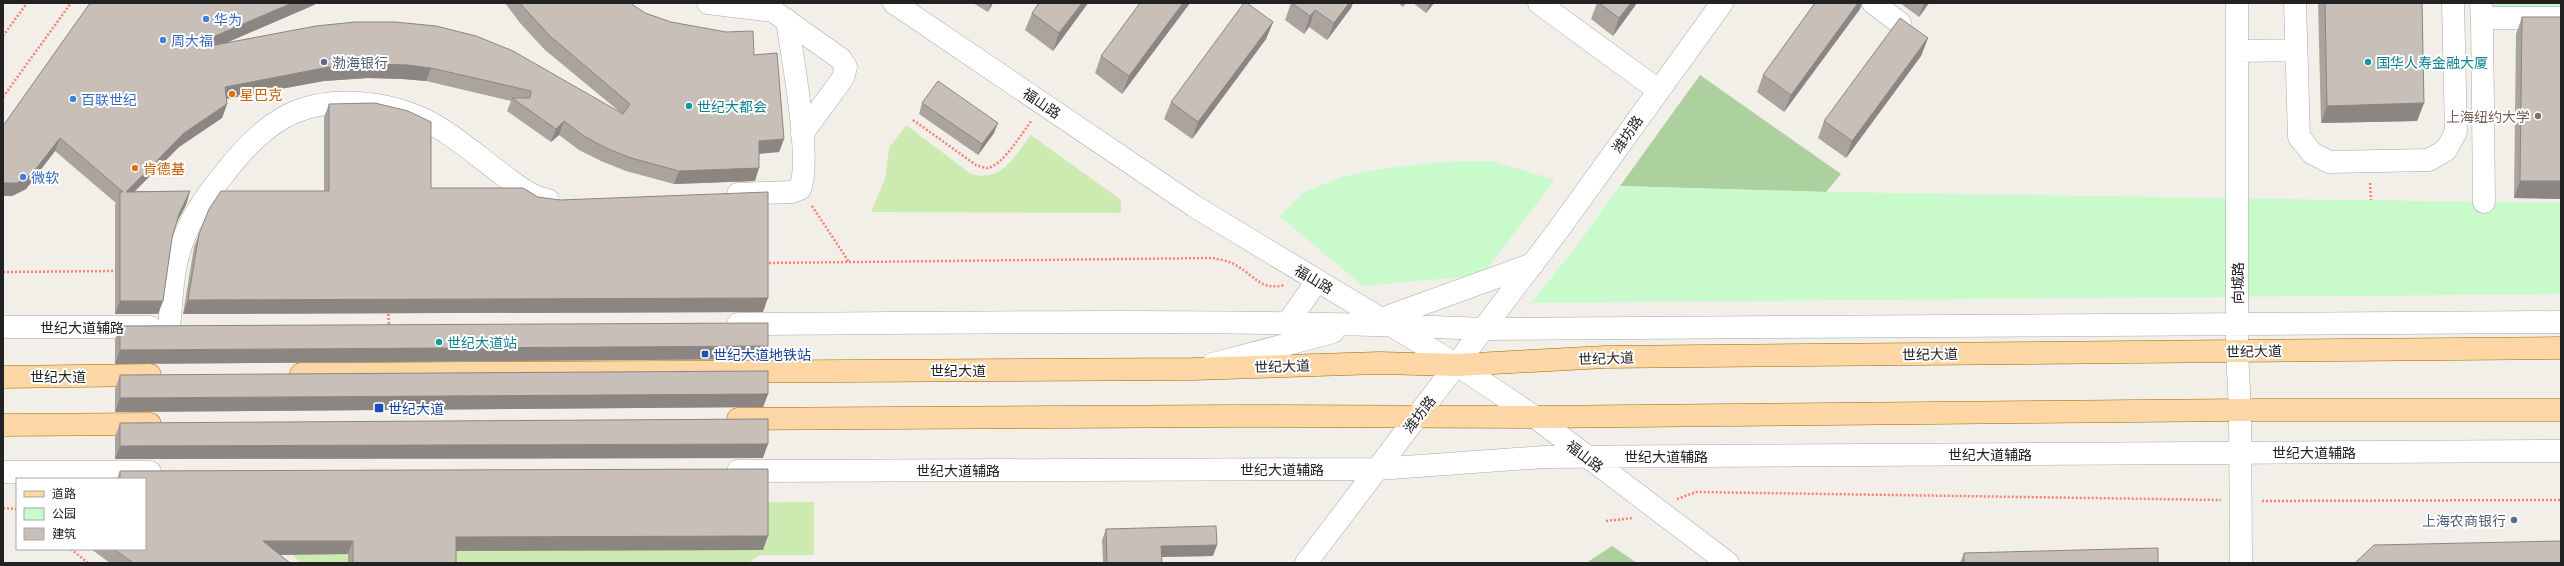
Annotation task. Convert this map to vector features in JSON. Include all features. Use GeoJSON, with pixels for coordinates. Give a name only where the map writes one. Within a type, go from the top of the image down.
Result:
{"type":"FeatureCollection","features":[{"type":"Feature","properties":{"kind":"main road","name":"世纪大道"},"geometry":{"type":"LineString","coordinates":[[281,374],[1193,370],[1380,363],[1457,365],[1605,357],[2561,348]]}},
{"type":"Feature","properties":{"kind":"main road","name":"世纪大道"},"geometry":{"type":"LineString","coordinates":[[3,376],[170,375]]}},
{"type":"Feature","properties":{"kind":"main road"},"geometry":{"type":"LineString","coordinates":[[717,420],[1417,416],[1535,417],[2240,410],[2561,410]]}},
{"type":"Feature","properties":{"kind":"main road"},"geometry":{"type":"LineString","coordinates":[[3,425],[168,424]]}},
{"type":"Feature","properties":{"kind":"street"},"geometry":{"type":"LineString","coordinates":[[708,3],[783,12],[841,59],[846,67],[843,78],[802,134]]}},
{"type":"Feature","properties":{"kind":"street","name":"福山路"},"geometry":{"type":"LineString","coordinates":[[894,3],[1194,206],[1317,281],[1377,323],[1457,365],[1535,417],[1728,563]]}},
{"type":"Feature","properties":{"kind":"street"},"geometry":{"type":"LineString","coordinates":[[1539,3],[1658,90]]}},
{"type":"Feature","properties":{"kind":"street","name":"潍坊路"},"geometry":{"type":"LineString","coordinates":[[1306,563],[1533,264],[1722,3]]}},
{"type":"Feature","properties":{"kind":"street"},"geometry":{"type":"LineString","coordinates":[[1873,3],[1900,23]]}},
{"type":"Feature","properties":{"kind":"street","name":"向城路"},"geometry":{"type":"LineString","coordinates":[[2237,3],[2237,351],[2240,410],[2241,563]]}},
{"type":"Feature","properties":{"kind":"street"},"geometry":{"type":"LineString","coordinates":[[2295,3],[2299,137],[2312,153],[2329,162],[2429,160],[2446,150],[2456,132],[2453,3]]}},
{"type":"Feature","properties":{"kind":"street"},"geometry":{"type":"LineString","coordinates":[[2484,202],[2482,11],[2561,18]]}},
{"type":"Feature","properties":{"kind":"street"},"geometry":{"type":"LineString","coordinates":[[721,195],[792,192],[800,189],[804,179],[802,134],[783,12]]}},
{"type":"Feature","properties":{"kind":"street"},"geometry":{"type":"LineString","coordinates":[[2237,51],[2296,50]]}},
{"type":"Feature","properties":{"kind":"street"},"geometry":{"type":"LineString","coordinates":[[169,327],[180,247],[186,230],[205,196],[234,161],[265,130],[284,117],[305,109],[350,103],[399,110],[422,118],[441,130],[537,198],[555,201],[571,201]]}},
{"type":"Feature","properties":{"kind":"street"},"geometry":{"type":"LineString","coordinates":[[1193,370],[1377,323],[1533,264]]}},
{"type":"Feature","properties":{"kind":"street"},"geometry":{"type":"LineString","coordinates":[[1287,324],[1317,281]]}},
{"type":"Feature","properties":{"kind":"street"},"geometry":{"type":"LineString","coordinates":[[718,324],[1377,323],[1484,329],[2561,322]]}},
{"type":"Feature","properties":{"kind":"street","name":"世纪大道辅路"},"geometry":{"type":"LineString","coordinates":[[3,328],[192,327]]}},
{"type":"Feature","properties":{"kind":"street","name":"世纪大道辅路"},"geometry":{"type":"LineString","coordinates":[[719,471],[1377,469],[1544,457],[2561,451]]}},
{"type":"Feature","properties":{"kind":"street"},"geometry":{"type":"LineString","coordinates":[[3,472],[168,472]]}},
{"type":"Feature","properties":{"kind":"path"},"geometry":{"type":"LineString","coordinates":[[3,36],[27,3]]}},
{"type":"Feature","properties":{"kind":"path"},"geometry":{"type":"LineString","coordinates":[[3,98],[71,3]]}},
{"type":"Feature","properties":{"kind":"path"},"geometry":{"type":"LineString","coordinates":[[913,120],[976,165],[986,168],[994,165],[1002,158],[1044,104]]}},
{"type":"Feature","properties":{"kind":"path"},"geometry":{"type":"LineString","coordinates":[[800,189],[849,262]]}},
{"type":"Feature","properties":{"kind":"path"},"geometry":{"type":"LineString","coordinates":[[759,264],[1213,258],[1236,264],[1264,285],[1272,288],[1285,285]]}},
{"type":"Feature","properties":{"kind":"path"},"geometry":{"type":"LineString","coordinates":[[3,272],[120,271]]}},
{"type":"Feature","properties":{"kind":"path"},"geometry":{"type":"LineString","coordinates":[[388,304],[389,326]]}},
{"type":"Feature","properties":{"kind":"path"},"geometry":{"type":"LineString","coordinates":[[1606,521],[1663,515],[1677,499],[1696,492],[2241,501],[2561,500]]}},
{"type":"Feature","properties":{"kind":"path"},"geometry":{"type":"LineString","coordinates":[[3,508],[16,509]]}},
{"type":"Feature","properties":{"kind":"path"},"geometry":{"type":"LineString","coordinates":[[72,550],[88,563]]}},
{"type":"Feature","properties":{"kind":"green space"},"geometry":{"type":"Polygon","coordinates":[[[2490,3],[2561,3],[2561,7],[2490,7],[2490,3]]]}},
{"type":"Feature","properties":{"kind":"green space"},"geometry":{"type":"Polygon","coordinates":[[[1700,75],[1841,174],[1826,192],[1620,186],[1700,75]]]}},
{"type":"Feature","properties":{"kind":"green space"},"geometry":{"type":"Polygon","coordinates":[[[906,125],[971,174],[982,176],[991,175],[1007,166],[1031,135],[1121,200],[1121,213],[871,212],[885,179],[889,148],[906,125]]]}},
{"type":"Feature","properties":{"kind":"green space"},"geometry":{"type":"Polygon","coordinates":[[[1492,161],[1555,180],[1482,275],[1363,286],[1279,216],[1304,192],[1345,176],[1388,168],[1443,162],[1492,161]]]}},
{"type":"Feature","properties":{"kind":"green space"},"geometry":{"type":"Polygon","coordinates":[[[1620,186],[1826,192],[2561,203],[2561,294],[1531,303],[1572,252],[1620,186]]]}},
{"type":"Feature","properties":{"kind":"green space"},"geometry":{"type":"Polygon","coordinates":[[[814,502],[814,555],[760,555],[748,563],[301,563],[278,542],[245,505],[814,502]]]}},
{"type":"Feature","properties":{"kind":"green space"},"geometry":{"type":"Polygon","coordinates":[[[1612,546],[1637,563],[1586,563],[1612,546]]]}},
{"type":"Feature","properties":{"kind":"building"},"geometry":{"type":"Polygon","coordinates":[[[90,3],[292,3],[208,39],[210,46],[316,26],[355,22],[395,22],[436,26],[476,36],[513,51],[623,114],[630,104],[550,36],[520,3],[630,3],[645,13],[671,22],[726,32],[753,31],[754,55],[777,53],[784,139],[759,141],[759,168],[679,171],[631,158],[606,148],[584,136],[564,121],[556,129],[512,98],[530,98],[531,91],[431,68],[408,65],[373,64],[329,67],[225,87],[227,104],[184,133],[126,192],[190,191],[179,214],[172,238],[163,301],[120,301],[120,192],[123,192],[60,138],[31,175],[17,183],[3,183],[3,126],[90,3]]]}},
{"type":"Feature","properties":{"kind":"building"},"geometry":{"type":"Polygon","coordinates":[[[1039,3],[1082,3],[1059,33],[1032,13],[1039,3]]]}},
{"type":"Feature","properties":{"kind":"building"},"geometry":{"type":"Polygon","coordinates":[[[1140,3],[1183,3],[1129,76],[1101,56],[1140,3]]]}},
{"type":"Feature","properties":{"kind":"building"},"geometry":{"type":"Polygon","coordinates":[[[1244,3],[1247,3],[1273,22],[1198,122],[1171,102],[1244,3]]]}},
{"type":"Feature","properties":{"kind":"building"},"geometry":{"type":"Polygon","coordinates":[[[1292,3],[1349,3],[1334,23],[1315,10],[1310,16],[1292,3]]]}},
{"type":"Feature","properties":{"kind":"building"},"geometry":{"type":"Polygon","coordinates":[[[1599,3],[1631,3],[1619,18],[1599,3]]]}},
{"type":"Feature","properties":{"kind":"building"},"geometry":{"type":"Polygon","coordinates":[[[1815,3],[1858,3],[1791,95],[1763,75],[1815,3]]]}},
{"type":"Feature","properties":{"kind":"building","name":"国华人寿金融大厦"},"geometry":{"type":"Polygon","coordinates":[[[2325,3],[2422,3],[2424,103],[2327,106],[2325,3]]]}},
{"type":"Feature","properties":{"kind":"building","name":"上海纽约大学"},"geometry":{"type":"Polygon","coordinates":[[[2522,17],[2561,17],[2561,181],[2520,181],[2522,17]]]}},
{"type":"Feature","properties":{"kind":"building"},"geometry":{"type":"Polygon","coordinates":[[[1900,18],[1928,38],[1852,141],[1824,121],[1900,18]]]}},
{"type":"Feature","properties":{"kind":"building"},"geometry":{"type":"Polygon","coordinates":[[[938,81],[998,123],[982,144],[922,103],[938,81]]]}},
{"type":"Feature","properties":{"kind":"building"},"geometry":{"type":"Polygon","coordinates":[[[375,103],[408,111],[431,122],[431,188],[523,188],[538,197],[560,200],[768,192],[768,298],[188,300],[199,234],[209,209],[221,191],[329,191],[329,104],[375,103]]]}},
{"type":"Feature","properties":{"kind":"building"},"geometry":{"type":"Polygon","coordinates":[[[768,323],[768,346],[120,350],[120,326],[768,323]]]}},
{"type":"Feature","properties":{"kind":"building"},"geometry":{"type":"Polygon","coordinates":[[[768,371],[768,394],[120,398],[120,375],[768,371]]]}},
{"type":"Feature","properties":{"kind":"building"},"geometry":{"type":"Polygon","coordinates":[[[768,419],[768,444],[120,446],[120,423],[768,419]]]}},
{"type":"Feature","properties":{"kind":"building"},"geometry":{"type":"Polygon","coordinates":[[[768,469],[768,536],[456,537],[456,563],[353,563],[353,541],[263,541],[290,563],[133,563],[115,550],[146,550],[146,478],[120,478],[120,471],[768,469]]]}},
{"type":"Feature","properties":{"kind":"building"},"geometry":{"type":"Polygon","coordinates":[[[1216,526],[1217,545],[1161,546],[1162,563],[1107,563],[1106,529],[1216,526]]]}},
{"type":"Feature","properties":{"kind":"building"},"geometry":{"type":"Polygon","coordinates":[[[2561,541],[2561,563],[2355,563],[2374,545],[2561,541]]]}},
{"type":"Feature","properties":{"kind":"building"},"geometry":{"type":"Polygon","coordinates":[[[2158,548],[2158,563],[1964,563],[1964,553],[2158,548]]]}},
{"type":"Feature","properties":{"kind":"place","name":"华为"},"geometry":{"type":"Point","coordinates":[206,19]}},
{"type":"Feature","properties":{"kind":"place","name":"周大福"},"geometry":{"type":"Point","coordinates":[163,40]}},
{"type":"Feature","properties":{"kind":"place","name":"渤海银行"},"geometry":{"type":"Point","coordinates":[324,62]}},
{"type":"Feature","properties":{"kind":"place","name":"国华人寿金融大厦"},"geometry":{"type":"Point","coordinates":[2368,62]}},
{"type":"Feature","properties":{"kind":"place","name":"星巴克"},"geometry":{"type":"Point","coordinates":[232,94]}},
{"type":"Feature","properties":{"kind":"place","name":"百联世纪"},"geometry":{"type":"Point","coordinates":[73,99]}},
{"type":"Feature","properties":{"kind":"place","name":"世纪大都会"},"geometry":{"type":"Point","coordinates":[689,106]}},
{"type":"Feature","properties":{"kind":"place","name":"上海纽约大学"},"geometry":{"type":"Point","coordinates":[2538,116]}},
{"type":"Feature","properties":{"kind":"place","name":"肯德基"},"geometry":{"type":"Point","coordinates":[135,168]}},
{"type":"Feature","properties":{"kind":"place","name":"微软"},"geometry":{"type":"Point","coordinates":[23,177]}},
{"type":"Feature","properties":{"kind":"place","name":"世纪大道站"},"geometry":{"type":"Point","coordinates":[439,342]}},
{"type":"Feature","properties":{"kind":"place","name":"世纪大道地铁站"},"geometry":{"type":"Point","coordinates":[705,354]}},
{"type":"Feature","properties":{"kind":"place","name":"世纪大道"},"geometry":{"type":"Point","coordinates":[379,408]}},
{"type":"Feature","properties":{"kind":"place","name":"上海农商银行"},"geometry":{"type":"Point","coordinates":[2514,520]}}]}
